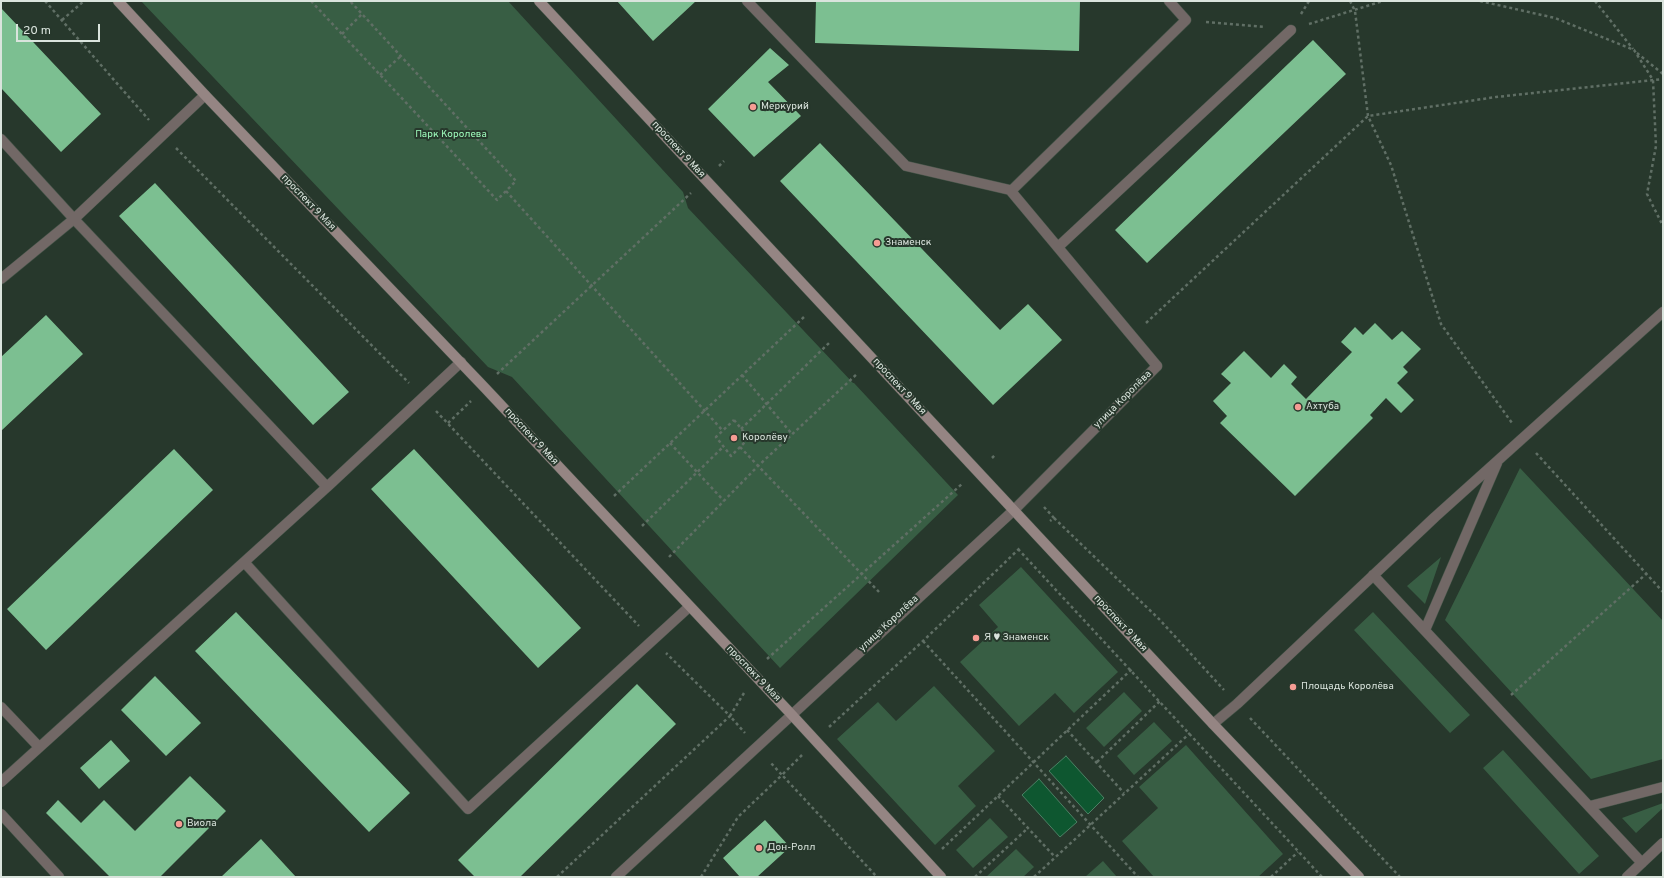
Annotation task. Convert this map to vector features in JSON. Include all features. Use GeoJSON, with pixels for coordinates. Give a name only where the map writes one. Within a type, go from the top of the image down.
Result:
{"type":"FeatureCollection","features":[{"type":"Feature","properties":{"kind":"street","name":"проспект 9 Мая"},"geometry":{"type":"LineString","coordinates":[[118,1],[205,95],[461,362],[689,607],[792,715],[941,877]]}},
{"type":"Feature","properties":{"kind":"street","name":"проспект 9 Мая"},"geometry":{"type":"LineString","coordinates":[[539,1],[1213,724],[1359,877]]}},
{"type":"Feature","properties":{"kind":"street"},"geometry":{"type":"LineString","coordinates":[[747,1],[906,166],[1010,190],[1132,336]]}},
{"type":"Feature","properties":{"kind":"street"},"geometry":{"type":"LineString","coordinates":[[1010,190],[1186,20],[1168,1]]}},
{"type":"Feature","properties":{"kind":"street"},"geometry":{"type":"LineString","coordinates":[[1058,247],[1291,30]]}},
{"type":"Feature","properties":{"kind":"street"},"geometry":{"type":"LineString","coordinates":[[1,279],[74,219],[205,95]]}},
{"type":"Feature","properties":{"kind":"street"},"geometry":{"type":"LineString","coordinates":[[1,138],[74,219],[327,487]]}},
{"type":"Feature","properties":{"kind":"street"},"geometry":{"type":"LineString","coordinates":[[1213,724],[1237,704],[1373,575],[1498,460],[1663,312]]}},
{"type":"Feature","properties":{"kind":"street","name":"улица Королёва"},"geometry":{"type":"LineString","coordinates":[[616,877],[1014,510],[1157,366],[1132,336]]}},
{"type":"Feature","properties":{"kind":"street"},"geometry":{"type":"LineString","coordinates":[[1,782],[245,563],[461,362]]}},
{"type":"Feature","properties":{"kind":"street"},"geometry":{"type":"LineString","coordinates":[[1425,630],[1498,460]]}},
{"type":"Feature","properties":{"kind":"street"},"geometry":{"type":"LineString","coordinates":[[245,563],[468,809],[689,607]]}},
{"type":"Feature","properties":{"kind":"street"},"geometry":{"type":"LineString","coordinates":[[1373,575],[1642,863]]}},
{"type":"Feature","properties":{"kind":"street"},"geometry":{"type":"LineString","coordinates":[[1,706],[39,747]]}},
{"type":"Feature","properties":{"kind":"street"},"geometry":{"type":"LineString","coordinates":[[1590,806],[1663,787]]}},
{"type":"Feature","properties":{"kind":"street"},"geometry":{"type":"LineString","coordinates":[[1,814],[59,877]]}},
{"type":"Feature","properties":{"kind":"street"},"geometry":{"type":"LineString","coordinates":[[1627,877],[1663,843]]}},
{"type":"Feature","properties":{"kind":"path"},"geometry":{"type":"LineString","coordinates":[[45,1],[162,135],[424,397],[653,640],[730,716],[782,775],[877,877]]}},
{"type":"Feature","properties":{"kind":"path"},"geometry":{"type":"LineString","coordinates":[[62,20],[84,1]]}},
{"type":"Feature","properties":{"kind":"path"},"geometry":{"type":"LineString","coordinates":[[311,1],[497,200],[516,181],[350,1]]}},
{"type":"Feature","properties":{"kind":"path"},"geometry":{"type":"LineString","coordinates":[[1350,1],[1355,11],[1368,116],[1391,165],[1441,324],[1523,438],[1663,592]]}},
{"type":"Feature","properties":{"kind":"path"},"geometry":{"type":"LineString","coordinates":[[1186,20],[1291,30],[1383,1]]}},
{"type":"Feature","properties":{"kind":"path"},"geometry":{"type":"LineString","coordinates":[[1480,1],[1554,18],[1634,50],[1663,74]]}},
{"type":"Feature","properties":{"kind":"path"},"geometry":{"type":"LineString","coordinates":[[1595,1],[1634,50],[1653,80],[1656,146],[1647,194],[1663,226]]}},
{"type":"Feature","properties":{"kind":"path"},"geometry":{"type":"LineString","coordinates":[[342,34],[362,14]]}},
{"type":"Feature","properties":{"kind":"path"},"geometry":{"type":"LineString","coordinates":[[380,75],[401,56]]}},
{"type":"Feature","properties":{"kind":"path"},"geometry":{"type":"LineString","coordinates":[[1132,336],[1368,116],[1496,97],[1663,79]]}},
{"type":"Feature","properties":{"kind":"path"},"geometry":{"type":"LineString","coordinates":[[506,191],[723,431]]}},
{"type":"Feature","properties":{"kind":"path"},"geometry":{"type":"LineString","coordinates":[[495,376],[692,193]]}},
{"type":"Feature","properties":{"kind":"path"},"geometry":{"type":"LineString","coordinates":[[610,500],[704,409],[805,315]]}},
{"type":"Feature","properties":{"kind":"path"},"geometry":{"type":"LineString","coordinates":[[742,429],[830,342]]}},
{"type":"Feature","properties":{"kind":"path"},"geometry":{"type":"LineString","coordinates":[[666,560],[758,466],[858,372]]}},
{"type":"Feature","properties":{"kind":"path"},"geometry":{"type":"LineString","coordinates":[[742,375],[792,434]]}},
{"type":"Feature","properties":{"kind":"path"},"geometry":{"type":"LineString","coordinates":[[734,420],[742,429],[749,438],[730,456],[716,437],[734,420]]}},
{"type":"Feature","properties":{"kind":"path"},"geometry":{"type":"LineString","coordinates":[[670,443],[724,501]]}},
{"type":"Feature","properties":{"kind":"path"},"geometry":{"type":"LineString","coordinates":[[637,530],[723,447]]}},
{"type":"Feature","properties":{"kind":"path"},"geometry":{"type":"LineString","coordinates":[[740,447],[879,592]]}},
{"type":"Feature","properties":{"kind":"path"},"geometry":{"type":"LineString","coordinates":[[762,664],[996,454]]}},
{"type":"Feature","properties":{"kind":"path"},"geometry":{"type":"LineString","coordinates":[[1054,518],[1159,620],[1400,877]]}},
{"type":"Feature","properties":{"kind":"path"},"geometry":{"type":"LineString","coordinates":[[829,727],[1018,549],[1132,669],[1322,877]]}},
{"type":"Feature","properties":{"kind":"path"},"geometry":{"type":"LineString","coordinates":[[1497,707],[1646,574]]}},
{"type":"Feature","properties":{"kind":"path"},"geometry":{"type":"LineString","coordinates":[[922,641],[1138,877]]}},
{"type":"Feature","properties":{"kind":"path"},"geometry":{"type":"LineString","coordinates":[[938,853],[1132,669]]}},
{"type":"Feature","properties":{"kind":"path"},"geometry":{"type":"LineString","coordinates":[[1097,762],[1160,701]]}},
{"type":"Feature","properties":{"kind":"path"},"geometry":{"type":"LineString","coordinates":[[558,877],[730,716]]}},
{"type":"Feature","properties":{"kind":"path"},"geometry":{"type":"LineString","coordinates":[[1067,730],[1124,793]]}},
{"type":"Feature","properties":{"kind":"path"},"geometry":{"type":"LineString","coordinates":[[1034,877],[1190,733]]}},
{"type":"Feature","properties":{"kind":"path"},"geometry":{"type":"LineString","coordinates":[[701,877],[738,817],[782,775]]}},
{"type":"Feature","properties":{"kind":"path"},"geometry":{"type":"LineString","coordinates":[[998,796],[1055,857]]}},
{"type":"Feature","properties":{"kind":"path"},"geometry":{"type":"LineString","coordinates":[[975,877],[1028,828]]}},
{"type":"Feature","properties":{"kind":"path"},"geometry":{"type":"LineString","coordinates":[[1271,877],[1298,852]]}},
{"type":"Feature","properties":{"kind":"green space","name":"Парк Королева"},"geometry":{"type":"Polygon","coordinates":[[[141,1],[508,1],[683,192],[688,208],[958,495],[780,668],[512,377],[488,367],[141,1]]]}},
{"type":"Feature","properties":{"kind":"green space"},"geometry":{"type":"Polygon","coordinates":[[[1520,468],[1663,621],[1663,759],[1591,779],[1445,620],[1520,468]]]}},
{"type":"Feature","properties":{"kind":"green space"},"geometry":{"type":"Polygon","coordinates":[[[1441,557],[1425,604],[1407,586],[1441,557]]]}},
{"type":"Feature","properties":{"kind":"green space"},"geometry":{"type":"Polygon","coordinates":[[[1021,567],[1118,672],[1074,713],[1055,693],[1019,726],[960,662],[998,627],[979,605],[1021,567]]]}},
{"type":"Feature","properties":{"kind":"green space"},"geometry":{"type":"Polygon","coordinates":[[[1373,612],[1470,715],[1450,733],[1354,630],[1373,612]]]}},
{"type":"Feature","properties":{"kind":"green space"},"geometry":{"type":"Polygon","coordinates":[[[934,686],[995,751],[958,786],[976,806],[935,845],[837,739],[878,702],[896,721],[934,686]]]}},
{"type":"Feature","properties":{"kind":"green space"},"geometry":{"type":"Polygon","coordinates":[[[1124,692],[1142,711],[1104,747],[1086,728],[1124,692]]]}},
{"type":"Feature","properties":{"kind":"green space"},"geometry":{"type":"Polygon","coordinates":[[[1154,722],[1172,741],[1134,775],[1117,756],[1154,722]]]}},
{"type":"Feature","properties":{"kind":"green space"},"geometry":{"type":"Polygon","coordinates":[[[1186,745],[1283,854],[1258,877],[1154,877],[1122,841],[1158,808],[1139,787],[1186,745]]]}},
{"type":"Feature","properties":{"kind":"green space"},"geometry":{"type":"Polygon","coordinates":[[[1503,750],[1599,856],[1579,874],[1483,768],[1503,750]]]}},
{"type":"Feature","properties":{"kind":"green space"},"geometry":{"type":"Polygon","coordinates":[[[1663,803],[1663,808],[1636,833],[1622,818],[1663,803]]]}},
{"type":"Feature","properties":{"kind":"green space"},"geometry":{"type":"Polygon","coordinates":[[[990,818],[1008,837],[973,868],[956,850],[990,818]]]}},
{"type":"Feature","properties":{"kind":"green space"},"geometry":{"type":"Polygon","coordinates":[[[1016,849],[1034,867],[1023,877],[986,877],[1016,849]]]}},
{"type":"Feature","properties":{"kind":"green space"},"geometry":{"type":"Polygon","coordinates":[[[1103,861],[1117,877],[1085,877],[1103,861]]]}},
{"type":"Feature","properties":{"kind":"shaded area"},"geometry":{"type":"Polygon","coordinates":[[[1066,756],[1104,798],[1088,814],[1049,771],[1066,756]]]}},
{"type":"Feature","properties":{"kind":"shaded area"},"geometry":{"type":"Polygon","coordinates":[[[1039,779],[1077,822],[1060,837],[1022,795],[1039,779]]]}},
{"type":"Feature","properties":{"kind":"building"},"geometry":{"type":"Polygon","coordinates":[[[617,1],[696,1],[653,41],[617,1]]]}},
{"type":"Feature","properties":{"kind":"building"},"geometry":{"type":"Polygon","coordinates":[[[816,1],[1080,1],[1079,51],[815,43],[816,1]]]}},
{"type":"Feature","properties":{"kind":"building"},"geometry":{"type":"Polygon","coordinates":[[[1,8],[101,114],[61,152],[1,88],[1,8]]]}},
{"type":"Feature","properties":{"kind":"building"},"geometry":{"type":"Polygon","coordinates":[[[1313,40],[1346,74],[1147,263],[1115,230],[1313,40]]]}},
{"type":"Feature","properties":{"kind":"building"},"geometry":{"type":"Polygon","coordinates":[[[770,48],[789,65],[768,82],[801,116],[754,157],[708,109],[770,48]]]}},
{"type":"Feature","properties":{"kind":"building","name":"Знаменск"},"geometry":{"type":"Polygon","coordinates":[[[820,143],[1000,330],[1028,304],[1062,340],[993,405],[780,181],[820,143]]]}},
{"type":"Feature","properties":{"kind":"building"},"geometry":{"type":"Polygon","coordinates":[[[155,183],[349,392],[313,425],[119,216],[155,183]]]}},
{"type":"Feature","properties":{"kind":"building"},"geometry":{"type":"Polygon","coordinates":[[[46,315],[83,354],[1,431],[1,357],[46,315]]]}},
{"type":"Feature","properties":{"kind":"building","name":"Ахтуба"},"geometry":{"type":"Polygon","coordinates":[[[1375,323],[1392,340],[1402,331],[1421,349],[1403,367],[1408,372],[1397,383],[1414,400],[1401,413],[1386,398],[1370,415],[1373,418],[1295,496],[1220,423],[1227,416],[1213,401],[1231,383],[1221,374],[1244,351],[1271,378],[1284,364],[1297,377],[1291,384],[1306,399],[1352,352],[1341,342],[1355,327],[1363,335],[1375,323]]]}},
{"type":"Feature","properties":{"kind":"building"},"geometry":{"type":"Polygon","coordinates":[[[174,449],[213,490],[46,650],[7,609],[174,449]]]}},
{"type":"Feature","properties":{"kind":"building"},"geometry":{"type":"Polygon","coordinates":[[[414,449],[581,628],[538,668],[371,489],[414,449]]]}},
{"type":"Feature","properties":{"kind":"building"},"geometry":{"type":"Polygon","coordinates":[[[236,612],[410,793],[369,832],[195,651],[236,612]]]}},
{"type":"Feature","properties":{"kind":"building"},"geometry":{"type":"Polygon","coordinates":[[[155,676],[201,723],[166,756],[121,710],[155,676]]]}},
{"type":"Feature","properties":{"kind":"building"},"geometry":{"type":"Polygon","coordinates":[[[637,684],[676,724],[520,877],[475,877],[458,860],[637,684]]]}},
{"type":"Feature","properties":{"kind":"building"},"geometry":{"type":"Polygon","coordinates":[[[111,740],[130,761],[99,789],[80,768],[111,740]]]}},
{"type":"Feature","properties":{"kind":"building"},"geometry":{"type":"Polygon","coordinates":[[[190,776],[226,811],[160,877],[110,877],[46,813],[58,800],[81,823],[104,800],[135,831],[190,776]]]}},
{"type":"Feature","properties":{"kind":"building"},"geometry":{"type":"Polygon","coordinates":[[[765,820],[790,847],[757,877],[740,877],[723,858],[765,820]]]}},
{"type":"Feature","properties":{"kind":"building"},"geometry":{"type":"Polygon","coordinates":[[[261,839],[296,877],[221,877],[261,839]]]}},
{"type":"Feature","properties":{"kind":"place","name":"Меркурий"},"geometry":{"type":"Point","coordinates":[753,107]}},
{"type":"Feature","properties":{"kind":"place","name":"Знаменск"},"geometry":{"type":"Point","coordinates":[877,243]}},
{"type":"Feature","properties":{"kind":"place","name":"Ахтуба"},"geometry":{"type":"Point","coordinates":[1298,407]}},
{"type":"Feature","properties":{"kind":"place","name":"Королёву"},"geometry":{"type":"Point","coordinates":[734,438]}},
{"type":"Feature","properties":{"kind":"place","name":"Я ♥ Знаменск"},"geometry":{"type":"Point","coordinates":[976,638]}},
{"type":"Feature","properties":{"kind":"place","name":"Площадь Королёва"},"geometry":{"type":"Point","coordinates":[1293,687]}},
{"type":"Feature","properties":{"kind":"place","name":"Виола"},"geometry":{"type":"Point","coordinates":[179,824]}},
{"type":"Feature","properties":{"kind":"place","name":"Дон-Ролл"},"geometry":{"type":"Point","coordinates":[759,848]}}]}
